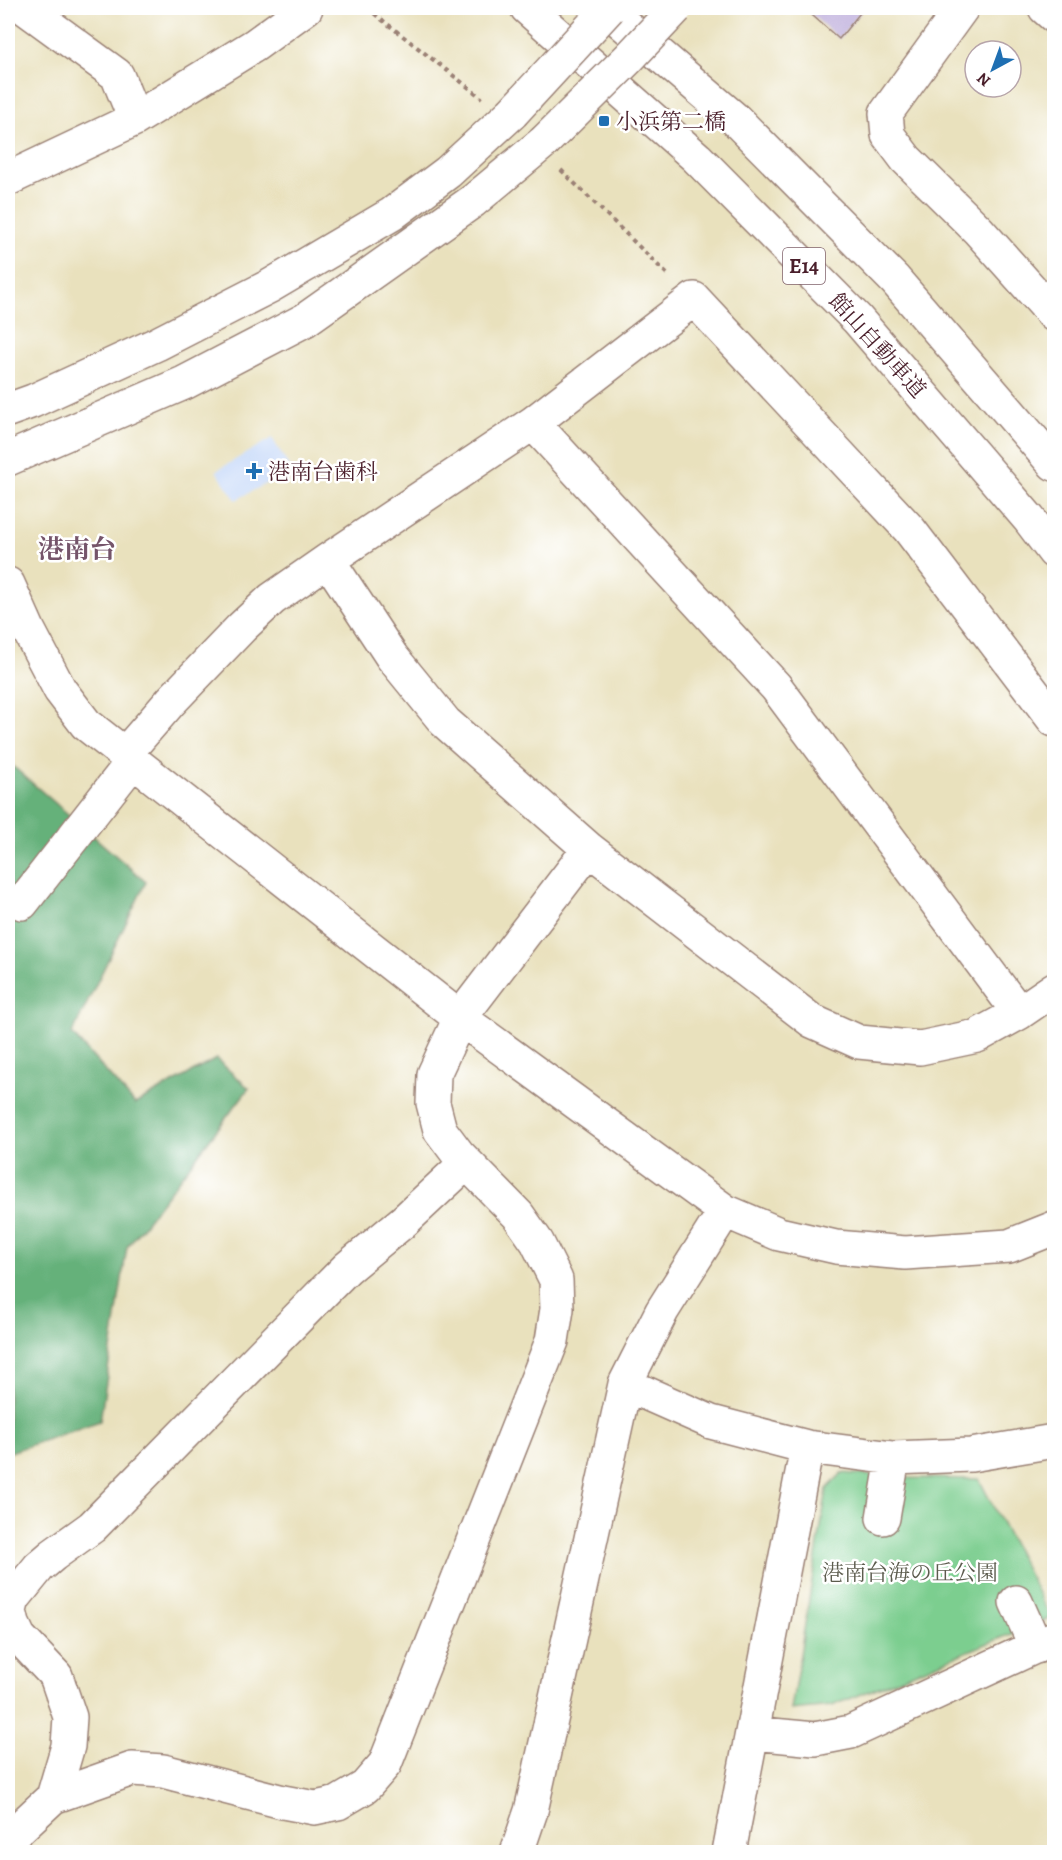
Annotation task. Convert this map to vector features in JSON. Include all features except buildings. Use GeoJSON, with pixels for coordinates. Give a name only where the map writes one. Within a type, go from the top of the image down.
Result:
{"type":"FeatureCollection","features":[{"type":"Feature","properties":{"kind":"main road"},"geometry":{"type":"LineString","coordinates":[[26,8],[117,75],[135,119]]}},
{"type":"Feature","properties":{"kind":"main road"},"geometry":{"type":"LineString","coordinates":[[8,179],[135,119],[255,45],[306,8]]}},
{"type":"Feature","properties":{"kind":"main road","name":"館山自動車道"},"geometry":{"type":"LineString","coordinates":[[526,8],[697,158],[857,319],[1029,519],[1054,552]]}},
{"type":"Feature","properties":{"kind":"main road"},"geometry":{"type":"LineString","coordinates":[[8,410],[33,401],[157,344],[270,286],[392,214],[448,172],[499,107],[607,8]]}},
{"type":"Feature","properties":{"kind":"main road","name":"E14"},"geometry":{"type":"LineString","coordinates":[[607,8],[736,120],[895,280],[1054,464]]}},
{"type":"Feature","properties":{"kind":"main road"},"geometry":{"type":"LineString","coordinates":[[8,459],[184,383],[305,320],[473,201],[549,153],[628,59],[676,8]]}},
{"type":"Feature","properties":{"kind":"main road"},"geometry":{"type":"LineString","coordinates":[[962,8],[886,113],[888,135],[906,159],[978,230],[1054,315]]}},
{"type":"Feature","properties":{"kind":"main road"},"geometry":{"type":"LineString","coordinates":[[1045,8],[1054,16]]}},
{"type":"Feature","properties":{"kind":"main road"},"geometry":{"type":"LineString","coordinates":[[22,903],[171,701],[272,599],[533,423],[693,299],[909,529],[1054,720]]}},
{"type":"Feature","properties":{"kind":"main road"},"geometry":{"type":"LineString","coordinates":[[533,423],[776,687],[1019,1013]]}},
{"type":"Feature","properties":{"kind":"main road"},"geometry":{"type":"LineString","coordinates":[[328,560],[392,657],[445,722],[589,849],[812,1021],[860,1042],[920,1048],[977,1036],[1019,1013],[1054,989]]}},
{"type":"Feature","properties":{"kind":"main road"},"geometry":{"type":"LineString","coordinates":[[8,584],[29,631],[60,690],[86,724],[460,1018],[725,1211],[779,1234],[836,1247],[905,1253],[1009,1246],[1054,1228]]}},
{"type":"Feature","properties":{"kind":"main road"},"geometry":{"type":"LineString","coordinates":[[8,1839],[52,1797],[132,1769],[163,1771],[315,1808],[338,1803],[365,1787],[385,1764],[552,1341],[556,1309],[556,1280],[537,1242],[518,1215],[466,1163],[440,1130],[433,1102],[434,1074],[460,1018],[589,849]]}},
{"type":"Feature","properties":{"kind":"main road"},"geometry":{"type":"LineString","coordinates":[[52,1797],[68,1746],[70,1717],[56,1676],[19,1637],[10,1611],[14,1599],[39,1567],[92,1527],[347,1268],[404,1221],[466,1163]]}},
{"type":"Feature","properties":{"kind":"main road"},"geometry":{"type":"LineString","coordinates":[[517,1852],[531,1811],[625,1384],[662,1311],[725,1211]]}},
{"type":"Feature","properties":{"kind":"main road"},"geometry":{"type":"LineString","coordinates":[[625,1384],[711,1422],[807,1447],[893,1458],[971,1455],[1054,1441]]}},
{"type":"Feature","properties":{"kind":"main road"},"geometry":{"type":"LineString","coordinates":[[729,1852],[807,1447]]}},
{"type":"Feature","properties":{"kind":"main road"},"geometry":{"type":"LineString","coordinates":[[883,1518],[893,1458]]}},
{"type":"Feature","properties":{"kind":"main road"},"geometry":{"type":"LineString","coordinates":[[752,1733],[816,1739],[851,1732],[1045,1643],[1016,1602]]}},
{"type":"Feature","properties":{"kind":"path"},"geometry":{"type":"LineString","coordinates":[[367,8],[499,107]]}},
{"type":"Feature","properties":{"kind":"path"},"geometry":{"type":"LineString","coordinates":[[549,153],[693,299]]}},
{"type":"Feature","properties":{"kind":"shaded area"},"geometry":{"type":"Polygon","coordinates":[[[272,438],[291,470],[236,500],[216,471],[272,438]]]}},
{"type":"Feature","properties":{"kind":"green space"},"geometry":{"type":"Polygon","coordinates":[[[8,762],[146,882],[72,1034],[135,1104],[216,1059],[249,1088],[127,1247],[100,1421],[8,1453],[8,762]]]}},
{"type":"Feature","properties":{"kind":"green space","name":"港南台海の丘公園"},"geometry":{"type":"Polygon","coordinates":[[[842,1473],[903,1478],[979,1479],[1051,1618],[832,1706],[791,1710],[827,1489],[842,1473]]]}},
{"type":"Feature","properties":{"kind":"place","name":"小浜第二橋"},"geometry":{"type":"Point","coordinates":[604,121]}},
{"type":"Feature","properties":{"kind":"place","name":"港南台歯科"},"geometry":{"type":"Point","coordinates":[254,471]}},
{"type":"Feature","properties":{"kind":"district","name":"港南台"},"geometry":{"type":"Point","coordinates":[77,549]}}]}
